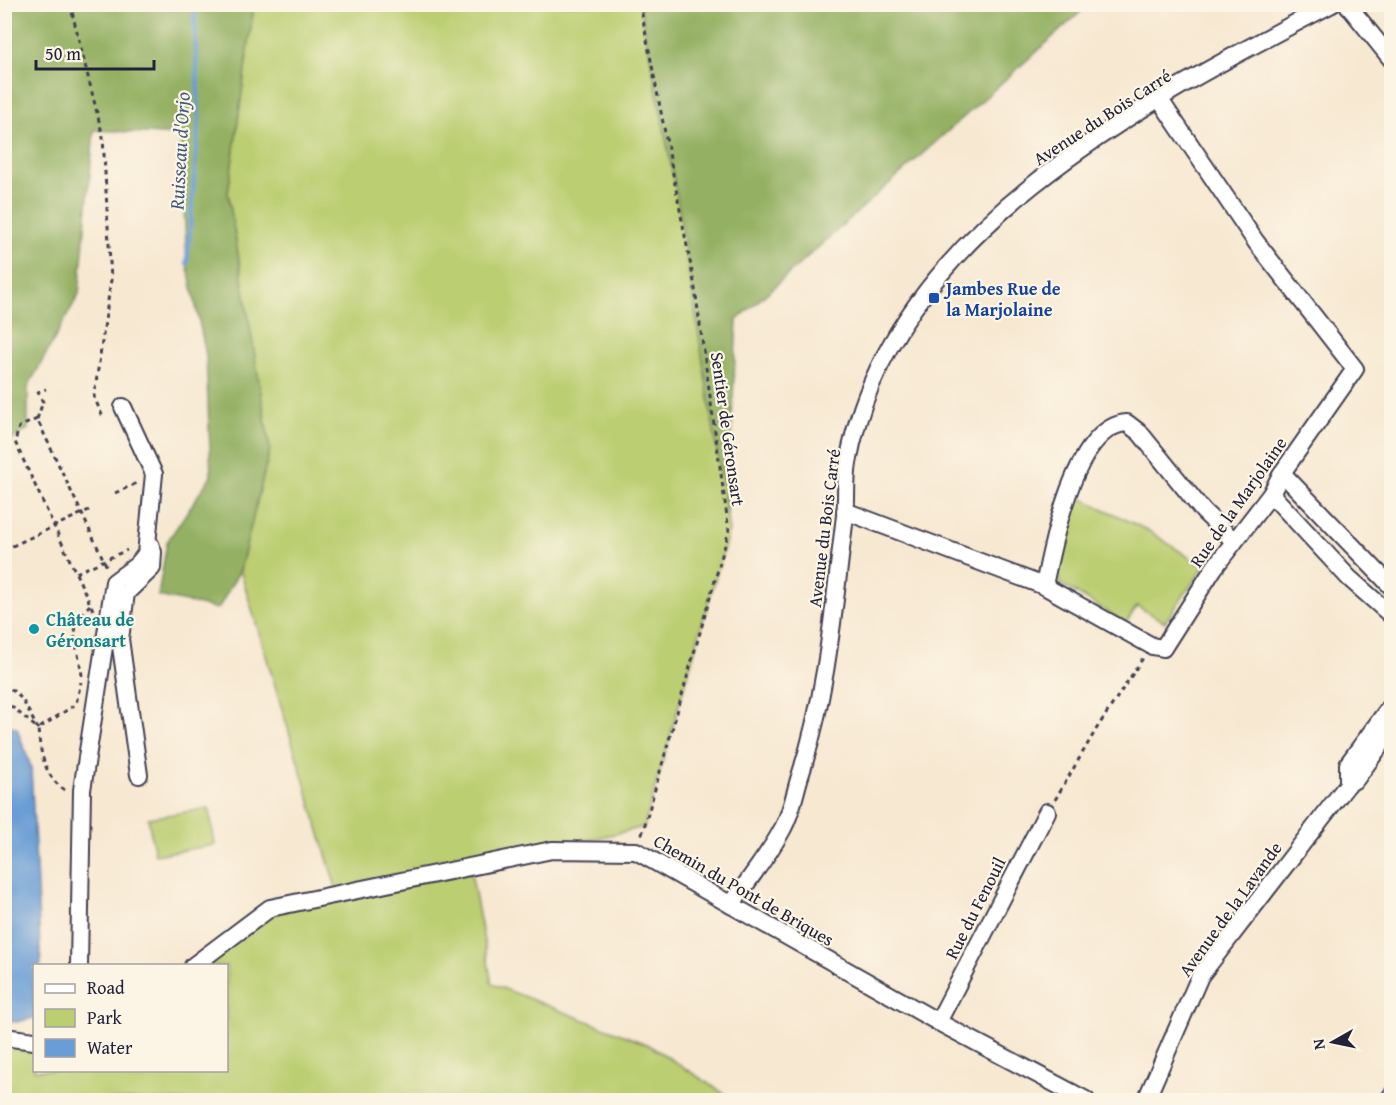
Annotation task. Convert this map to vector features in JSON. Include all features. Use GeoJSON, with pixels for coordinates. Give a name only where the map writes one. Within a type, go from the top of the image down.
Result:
{"type":"FeatureCollection","features":[{"type":"Feature","properties":{"kind":"street","name":"Avenue du Bois Carré"},"geometry":{"type":"LineString","coordinates":[[731,906],[784,828],[813,735],[830,650],[846,511],[848,465],[865,396],[895,335],[935,278],[986,223],[1038,182],[1160,100],[1246,49],[1332,4]]}},
{"type":"Feature","properties":{"kind":"street"},"geometry":{"type":"LineString","coordinates":[[1347,4],[1392,60]]}},
{"type":"Feature","properties":{"kind":"street","name":"Rue de la Marjolaine"},"geometry":{"type":"LineString","coordinates":[[1152,646],[1163,648],[1234,541],[1272,494],[1282,473],[1355,369],[1256,242],[1160,100]]}},
{"type":"Feature","properties":{"kind":"street"},"geometry":{"type":"LineString","coordinates":[[79,964],[82,790],[114,582],[142,560],[146,554],[154,474],[123,407]]}},
{"type":"Feature","properties":{"kind":"street"},"geometry":{"type":"LineString","coordinates":[[1044,586],[1068,492],[1088,452],[1105,430],[1116,424],[1126,423],[1140,434],[1203,511],[1234,541]]}},
{"type":"Feature","properties":{"kind":"street"},"geometry":{"type":"LineString","coordinates":[[1282,473],[1392,587]]}},
{"type":"Feature","properties":{"kind":"street"},"geometry":{"type":"LineString","coordinates":[[1272,494],[1349,578],[1392,616]]}},
{"type":"Feature","properties":{"kind":"street"},"geometry":{"type":"LineString","coordinates":[[846,511],[1044,586],[1152,646]]}},
{"type":"Feature","properties":{"kind":"street"},"geometry":{"type":"LineString","coordinates":[[139,776],[120,639],[126,593],[152,568],[153,552],[148,541]]}},
{"type":"Feature","properties":{"kind":"street","name":"Avenue de la Lavande"},"geometry":{"type":"LineString","coordinates":[[1348,784],[1348,764],[1392,704]]}},
{"type":"Feature","properties":{"kind":"street","name":"Avenue de la Lavande"},"geometry":{"type":"LineString","coordinates":[[1146,1101],[1200,976],[1348,784],[1356,779],[1392,729]]}},
{"type":"Feature","properties":{"kind":"street","name":"Rue du Fenouil"},"geometry":{"type":"LineString","coordinates":[[938,1022],[1047,812]]}},
{"type":"Feature","properties":{"kind":"street","name":"Chemin du Pont de Briques"},"geometry":{"type":"LineString","coordinates":[[196,964],[270,908],[552,850],[636,850],[938,1022],[1086,1101]]}},
{"type":"Feature","properties":{"kind":"street"},"geometry":{"type":"LineString","coordinates":[[4,1037],[33,1041]]}},
{"type":"Feature","properties":{"kind":"street"},"geometry":{"type":"LineString","coordinates":[[1389,1101],[1392,1095]]}},
{"type":"Feature","properties":{"kind":"path"},"geometry":{"type":"LineString","coordinates":[[70,4],[103,138],[111,280],[94,397],[103,417]]}},
{"type":"Feature","properties":{"kind":"path","name":"Sentier de Géronsart"},"geometry":{"type":"LineString","coordinates":[[636,850],[729,531],[694,282],[640,4]]}},
{"type":"Feature","properties":{"kind":"path"},"geometry":{"type":"LineString","coordinates":[[641,11],[663,4]]}},
{"type":"Feature","properties":{"kind":"path"},"geometry":{"type":"LineString","coordinates":[[46,389],[38,392],[43,402],[37,419],[114,582]]}},
{"type":"Feature","properties":{"kind":"path"},"geometry":{"type":"LineString","coordinates":[[37,419],[19,427],[15,442],[95,613],[109,616]]}},
{"type":"Feature","properties":{"kind":"path"},"geometry":{"type":"LineString","coordinates":[[115,494],[154,474]]}},
{"type":"Feature","properties":{"kind":"path"},"geometry":{"type":"LineString","coordinates":[[4,550],[89,510]]}},
{"type":"Feature","properties":{"kind":"path"},"geometry":{"type":"LineString","coordinates":[[76,573],[148,541]]}},
{"type":"Feature","properties":{"kind":"path"},"geometry":{"type":"LineString","coordinates":[[38,729],[76,704],[83,674],[77,660],[74,636],[78,617],[91,605]]}},
{"type":"Feature","properties":{"kind":"path"},"geometry":{"type":"LineString","coordinates":[[1047,812],[1097,728],[1152,646]]}},
{"type":"Feature","properties":{"kind":"path"},"geometry":{"type":"LineString","coordinates":[[4,683],[22,699],[38,729],[40,747],[48,774],[64,790],[82,790]]}},
{"type":"Feature","properties":{"kind":"path"},"geometry":{"type":"LineString","coordinates":[[4,700],[38,729]]}},
{"type":"Feature","properties":{"kind":"green space"},"geometry":{"type":"Polygon","coordinates":[[[5,4],[254,5],[228,193],[270,449],[240,570],[218,609],[158,596],[167,542],[211,476],[206,355],[187,263],[180,135],[94,130],[79,294],[28,387],[28,429],[5,444],[5,4]]]}},
{"type":"Feature","properties":{"kind":"green space"},"geometry":{"type":"Polygon","coordinates":[[[254,5],[640,5],[694,282],[729,531],[644,827],[470,867],[492,984],[649,1045],[734,1100],[5,1100],[4,1037],[33,1041],[33,1072],[228,1072],[228,964],[194,964],[270,908],[338,894],[240,570],[270,449],[228,193],[254,5]]]}},
{"type":"Feature","properties":{"kind":"green space"},"geometry":{"type":"Polygon","coordinates":[[[640,5],[1094,5],[1084,9],[737,320],[727,516],[677,196],[640,5]]]}},
{"type":"Feature","properties":{"kind":"green space"},"geometry":{"type":"Polygon","coordinates":[[[1077,496],[1149,531],[1204,567],[1165,622],[1137,606],[1126,623],[1061,584],[1057,564],[1058,552],[1077,496]]]}},
{"type":"Feature","properties":{"kind":"green space"},"geometry":{"type":"Polygon","coordinates":[[[209,808],[215,845],[155,855],[148,818],[209,808]]]}},
{"type":"Feature","properties":{"kind":"water"},"geometry":{"type":"Polygon","coordinates":[[[5,724],[17,728],[31,767],[41,964],[33,964],[33,1018],[17,1022],[4,1020],[5,724]]]}},
{"type":"Feature","properties":{"kind":"waterway","name":"Ruisseau d'Orjo"},"geometry":{"type":"LineString","coordinates":[[187,263],[199,118],[194,4]]}},
{"type":"Feature","properties":{"kind":"place","name":"Jambes Rue de la Marjolaine"},"geometry":{"type":"Point","coordinates":[934,298]}},
{"type":"Feature","properties":{"kind":"place","name":"Château de Géronsart"},"geometry":{"type":"Point","coordinates":[34,629]}}]}
